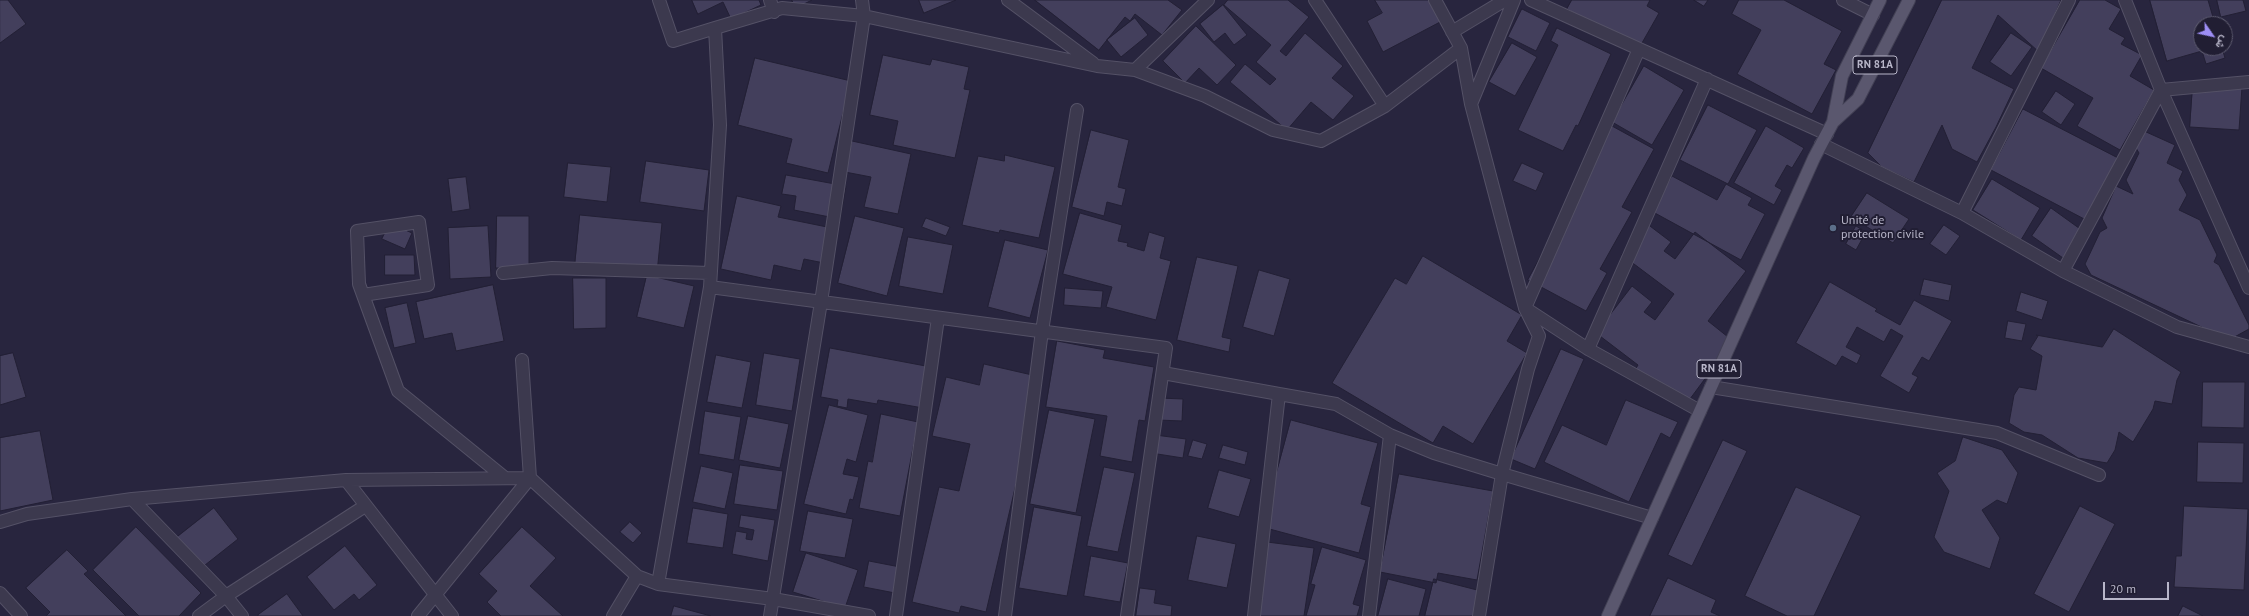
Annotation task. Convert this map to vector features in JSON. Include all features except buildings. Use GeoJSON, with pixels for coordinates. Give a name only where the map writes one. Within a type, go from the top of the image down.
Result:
{"type":"FeatureCollection","features":[{"type":"Feature","properties":{"kind":"main road","name":"RN 81A"},"geometry":{"type":"LineString","coordinates":[[1608,616],[1700,411],[1833,122],[1842,76],[1880,0]]}},
{"type":"Feature","properties":{"kind":"main road","name":"RN 81A"},"geometry":{"type":"LineString","coordinates":[[1833,122],[1858,99],[1909,0]]}},
{"type":"Feature","properties":{"kind":"street"},"geometry":{"type":"LineString","coordinates":[[659,0],[673,41],[774,12],[782,8],[864,16],[1097,66],[1136,70],[1205,96],[1272,130],[1321,141],[1385,106],[1461,48]]}},
{"type":"Feature","properties":{"kind":"street"},"geometry":{"type":"LineString","coordinates":[[770,0],[774,12]]}},
{"type":"Feature","properties":{"kind":"street"},"geometry":{"type":"LineString","coordinates":[[770,616],[821,302],[864,16],[862,0]]}},
{"type":"Feature","properties":{"kind":"street"},"geometry":{"type":"LineString","coordinates":[[1008,0],[1097,66]]}},
{"type":"Feature","properties":{"kind":"street"},"geometry":{"type":"LineString","coordinates":[[1315,0],[1385,106]]}},
{"type":"Feature","properties":{"kind":"street"},"geometry":{"type":"LineString","coordinates":[[1435,0],[1461,48],[1471,104],[1526,308],[1539,336],[1528,369],[1502,474],[1479,616]]}},
{"type":"Feature","properties":{"kind":"street"},"geometry":{"type":"LineString","coordinates":[[1452,32],[1505,0]]}},
{"type":"Feature","properties":{"kind":"street"},"geometry":{"type":"LineString","coordinates":[[1471,104],[1514,0]]}},
{"type":"Feature","properties":{"kind":"street"},"geometry":{"type":"LineString","coordinates":[[1531,0],[1707,79],[1824,139],[1962,213],[2063,271],[2177,327],[2249,347]]}},
{"type":"Feature","properties":{"kind":"street"},"geometry":{"type":"LineString","coordinates":[[1842,0],[1872,15]]}},
{"type":"Feature","properties":{"kind":"street"},"geometry":{"type":"LineString","coordinates":[[1962,213],[2069,0]]}},
{"type":"Feature","properties":{"kind":"street"},"geometry":{"type":"LineString","coordinates":[[2125,0],[2161,90],[2249,288]]}},
{"type":"Feature","properties":{"kind":"street"},"geometry":{"type":"LineString","coordinates":[[1136,70],[1202,2]]}},
{"type":"Feature","properties":{"kind":"street"},"geometry":{"type":"LineString","coordinates":[[658,584],[710,287],[720,125],[715,28]]}},
{"type":"Feature","properties":{"kind":"street"},"geometry":{"type":"LineString","coordinates":[[1526,308],[1638,48]]}},
{"type":"Feature","properties":{"kind":"street"},"geometry":{"type":"LineString","coordinates":[[1588,349],[1707,79]]}},
{"type":"Feature","properties":{"kind":"street"},"geometry":{"type":"LineString","coordinates":[[2161,90],[2249,82]]}},
{"type":"Feature","properties":{"kind":"street"},"geometry":{"type":"LineString","coordinates":[[2063,271],[2161,90]]}},
{"type":"Feature","properties":{"kind":"street"},"geometry":{"type":"LineString","coordinates":[[1005,616],[1042,331],[1078,110]]}},
{"type":"Feature","properties":{"kind":"street"},"geometry":{"type":"LineString","coordinates":[[363,295],[428,285],[419,222],[357,231],[359,284],[363,295],[398,391],[505,478]]}},
{"type":"Feature","properties":{"kind":"street"},"geometry":{"type":"LineString","coordinates":[[503,273],[552,268],[710,273]]}},
{"type":"Feature","properties":{"kind":"street"},"geometry":{"type":"LineString","coordinates":[[710,287],[1166,348],[1127,616]]}},
{"type":"Feature","properties":{"kind":"street"},"geometry":{"type":"LineString","coordinates":[[1526,308],[1588,349],[1700,411]]}},
{"type":"Feature","properties":{"kind":"street"},"geometry":{"type":"LineString","coordinates":[[896,616],[938,318]]}},
{"type":"Feature","properties":{"kind":"street"},"geometry":{"type":"LineString","coordinates":[[418,616],[530,478],[522,360]]}},
{"type":"Feature","properties":{"kind":"street"},"geometry":{"type":"LineString","coordinates":[[1163,373],[1336,404],[1390,435],[1434,453],[1652,518]]}},
{"type":"Feature","properties":{"kind":"street"},"geometry":{"type":"LineString","coordinates":[[1711,387],[1997,433],[2098,475]]}},
{"type":"Feature","properties":{"kind":"street"},"geometry":{"type":"LineString","coordinates":[[1254,616],[1279,394]]}},
{"type":"Feature","properties":{"kind":"street"},"geometry":{"type":"LineString","coordinates":[[1369,616],[1390,435]]}},
{"type":"Feature","properties":{"kind":"street"},"geometry":{"type":"LineString","coordinates":[[0,522],[27,514],[132,499],[346,480],[530,478],[637,576],[658,584],[773,599],[869,616]]}},
{"type":"Feature","properties":{"kind":"street"},"geometry":{"type":"LineString","coordinates":[[346,480],[434,595],[452,616]]}},
{"type":"Feature","properties":{"kind":"street"},"geometry":{"type":"LineString","coordinates":[[132,499],[226,596],[242,616]]}},
{"type":"Feature","properties":{"kind":"street"},"geometry":{"type":"LineString","coordinates":[[199,616],[226,596],[365,506]]}},
{"type":"Feature","properties":{"kind":"street"},"geometry":{"type":"LineString","coordinates":[[613,616],[637,576]]}},
{"type":"Feature","properties":{"kind":"street"},"geometry":{"type":"LineString","coordinates":[[0,593],[21,616]]}},
{"type":"Feature","properties":{"kind":"place","name":"Unité de protection civile"},"geometry":{"type":"Point","coordinates":[1833,228]}}]}
